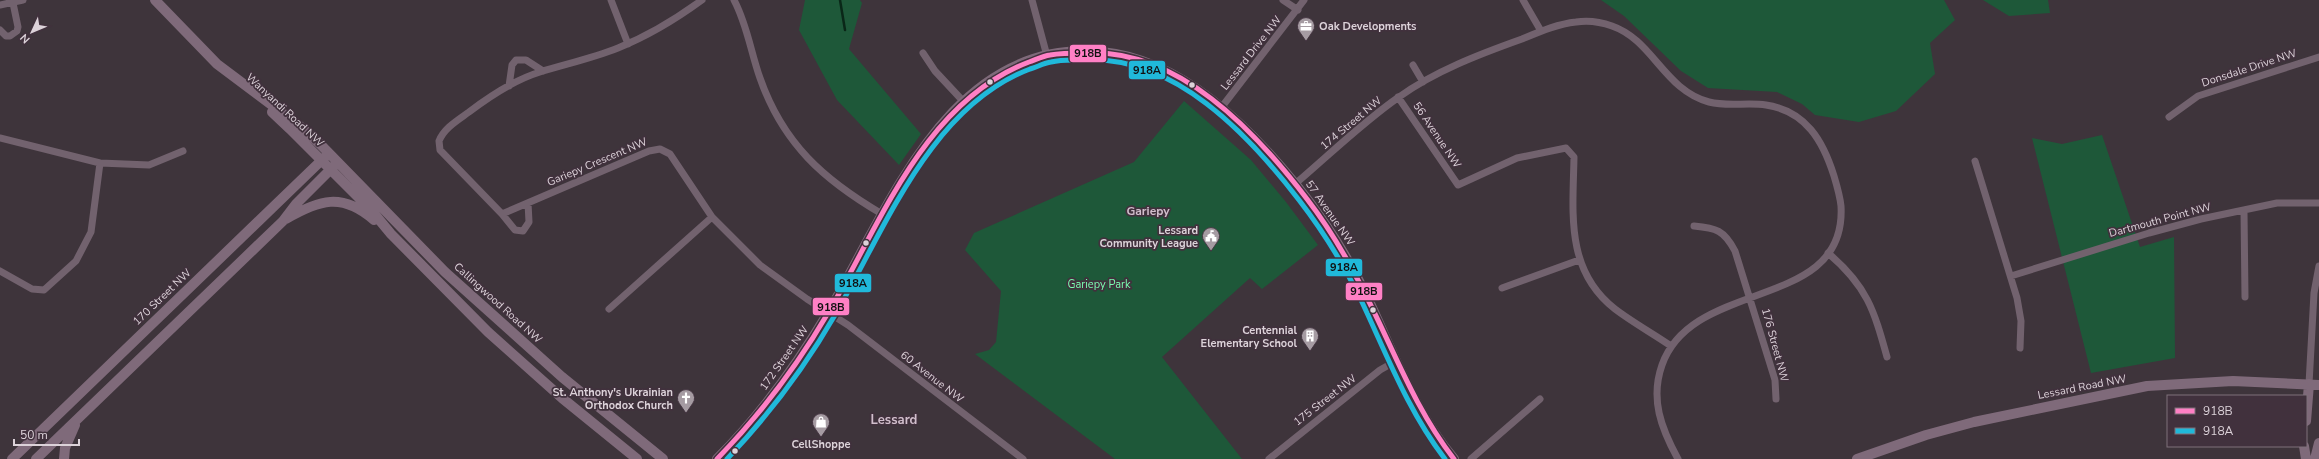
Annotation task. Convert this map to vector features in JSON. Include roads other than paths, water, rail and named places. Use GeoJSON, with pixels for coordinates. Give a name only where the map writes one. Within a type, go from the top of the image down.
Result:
{"type":"FeatureCollection","features":[{"type":"Feature","properties":{"kind":"main road","name":"Wanyandi Road NW"},"geometry":{"type":"LineString","coordinates":[[155,0],[217,64],[301,127],[329,153]]}},
{"type":"Feature","properties":{"kind":"main road","name":"172 Street NW"},"geometry":{"type":"LineString","coordinates":[[717,459],[746,429],[772,396],[828,313],[882,214],[920,153],[963,101],[985,84],[1013,68],[1047,56],[1092,51],[1123,55],[1157,66]]}},
{"type":"Feature","properties":{"kind":"main road","name":"57 Avenue NW"},"geometry":{"type":"LineString","coordinates":[[1157,66],[1187,83],[1221,108],[1260,145],[1295,184],[1324,223],[1350,265],[1428,424],[1454,459]]}},
{"type":"Feature","properties":{"kind":"main road","name":"Wanyandi Road NW"},"geometry":{"type":"LineString","coordinates":[[233,77],[290,129],[321,160]]}},
{"type":"Feature","properties":{"kind":"main road","name":"170 Street NW"},"geometry":{"type":"LineString","coordinates":[[12,459],[329,153]]}},
{"type":"Feature","properties":{"kind":"main road","name":"Callingwood Road NW"},"geometry":{"type":"LineString","coordinates":[[329,153],[445,272],[562,377],[663,459]]}},
{"type":"Feature","properties":{"kind":"main road"},"geometry":{"type":"LineString","coordinates":[[321,160],[372,211],[391,234]]}},
{"type":"Feature","properties":{"kind":"main road"},"geometry":{"type":"LineString","coordinates":[[36,459],[283,221],[296,204],[338,163]]}},
{"type":"Feature","properties":{"kind":"main road"},"geometry":{"type":"LineString","coordinates":[[283,221],[311,205],[333,202],[350,205],[369,215],[391,234],[488,332],[562,398],[637,459]]}},
{"type":"Feature","properties":{"kind":"main road","name":"Lessard Road NW"},"geometry":{"type":"LineString","coordinates":[[1857,459],[1926,435],[1974,422],[2147,386],[2233,381],[2314,384]]}},
{"type":"Feature","properties":{"kind":"main road"},"geometry":{"type":"LineString","coordinates":[[2307,416],[2314,384]]}},
{"type":"Feature","properties":{"kind":"main road"},"geometry":{"type":"LineString","coordinates":[[64,459],[69,438],[80,417]]}},
{"type":"Feature","properties":{"kind":"main road"},"geometry":{"type":"LineString","coordinates":[[2315,459],[2319,443]]}},
{"type":"Feature","properties":{"kind":"main road"},"geometry":{"type":"LineString","coordinates":[[2304,447],[2306,459]]}},
{"type":"Feature","properties":{"kind":"main road"},"geometry":{"type":"LineString","coordinates":[[22,450],[32,459]]}},
{"type":"Feature","properties":{"kind":"street"},"geometry":{"type":"LineString","coordinates":[[0,5],[23,0]]}},
{"type":"Feature","properties":{"kind":"street"},"geometry":{"type":"LineString","coordinates":[[612,0],[628,44]]}},
{"type":"Feature","properties":{"kind":"street"},"geometry":{"type":"LineString","coordinates":[[528,203],[529,222],[523,231],[515,230],[502,214],[443,154],[438,146],[439,141],[445,131],[465,115],[509,86],[543,71],[628,44],[670,22],[702,0]]}},
{"type":"Feature","properties":{"kind":"street"},"geometry":{"type":"LineString","coordinates":[[734,0],[768,98],[789,135],[808,158],[832,182],[882,214]]}},
{"type":"Feature","properties":{"kind":"street"},"geometry":{"type":"LineString","coordinates":[[1032,0],[1047,56]]}},
{"type":"Feature","properties":{"kind":"street","name":"Lessard Drive NW"},"geometry":{"type":"LineString","coordinates":[[1283,0],[1298,10]]}},
{"type":"Feature","properties":{"kind":"street","name":"Lessard Drive NW"},"geometry":{"type":"LineString","coordinates":[[1221,108],[1298,10],[1304,0]]}},
{"type":"Feature","properties":{"kind":"street"},"geometry":{"type":"LineString","coordinates":[[1523,0],[1541,32]]}},
{"type":"Feature","properties":{"kind":"street"},"geometry":{"type":"LineString","coordinates":[[0,30],[6,36],[10,36],[17,31],[18,27],[13,3]]}},
{"type":"Feature","properties":{"kind":"street","name":"174 Street NW"},"geometry":{"type":"LineString","coordinates":[[1295,184],[1398,97],[1424,82],[1491,50],[1566,24],[1584,21],[1615,26],[1638,41],[1667,76],[1694,96],[1724,104],[1768,105],[1786,111],[1800,119],[1816,134],[1828,157],[1840,200],[1840,223],[1828,253]]}},
{"type":"Feature","properties":{"kind":"street"},"geometry":{"type":"LineString","coordinates":[[923,54],[935,71],[963,101]]}},
{"type":"Feature","properties":{"kind":"street","name":"Donsdale Drive NW"},"geometry":{"type":"LineString","coordinates":[[2169,117],[2198,96],[2319,57]]}},
{"type":"Feature","properties":{"kind":"street"},"geometry":{"type":"LineString","coordinates":[[509,86],[512,65],[516,60],[526,60],[543,71]]}},
{"type":"Feature","properties":{"kind":"street"},"geometry":{"type":"LineString","coordinates":[[1413,65],[1424,82]]}},
{"type":"Feature","properties":{"kind":"street","name":"56 Avenue NW"},"geometry":{"type":"LineString","coordinates":[[1398,97],[1458,185],[1516,158],[1566,148],[1574,157],[1573,229],[1579,260]]}},
{"type":"Feature","properties":{"kind":"street"},"geometry":{"type":"LineString","coordinates":[[0,138],[100,163],[149,165],[183,151]]}},
{"type":"Feature","properties":{"kind":"street","name":"Gariepy Crescent NW"},"geometry":{"type":"LineString","coordinates":[[502,214],[649,152],[660,149],[670,154],[712,217],[760,265],[828,313]]}},
{"type":"Feature","properties":{"kind":"street"},"geometry":{"type":"LineString","coordinates":[[1975,161],[2011,276],[2019,310],[2020,348]]}},
{"type":"Feature","properties":{"kind":"street"},"geometry":{"type":"LineString","coordinates":[[0,271],[32,289],[44,290],[76,261],[91,232],[100,163]]}},
{"type":"Feature","properties":{"kind":"street","name":"Dartmouth Point NW"},"geometry":{"type":"LineString","coordinates":[[2011,276],[2170,227],[2277,203],[2319,203]]}},
{"type":"Feature","properties":{"kind":"street"},"geometry":{"type":"LineString","coordinates":[[2244,210],[2245,297]]}},
{"type":"Feature","properties":{"kind":"street"},"geometry":{"type":"LineString","coordinates":[[609,309],[712,217]]}},
{"type":"Feature","properties":{"kind":"street","name":"176 Street NW"},"geometry":{"type":"LineString","coordinates":[[1694,226],[1714,228],[1731,243],[1751,297],[1775,380],[1776,399]]}},
{"type":"Feature","properties":{"kind":"street"},"geometry":{"type":"LineString","coordinates":[[1828,253],[1856,280],[1870,303],[1886,357]]}},
{"type":"Feature","properties":{"kind":"street","name":"176 Street NW"},"geometry":{"type":"LineString","coordinates":[[1678,459],[1660,421],[1656,400],[1660,372],[1671,346],[1681,334],[1700,318],[1751,297],[1796,281],[1812,270],[1828,253]]}},
{"type":"Feature","properties":{"kind":"street"},"geometry":{"type":"LineString","coordinates":[[1502,288],[1579,260],[1591,284],[1614,308],[1671,346]]}},
{"type":"Feature","properties":{"kind":"street"},"geometry":{"type":"LineString","coordinates":[[2314,384],[2314,293],[2319,266]]}},
{"type":"Feature","properties":{"kind":"street","name":"60 Avenue NW"},"geometry":{"type":"LineString","coordinates":[[828,313],[857,332],[1023,459]]}},
{"type":"Feature","properties":{"kind":"street","name":"175 Street NW"},"geometry":{"type":"LineString","coordinates":[[1268,459],[1380,370],[1396,361]]}},
{"type":"Feature","properties":{"kind":"street"},"geometry":{"type":"LineString","coordinates":[[1471,459],[1540,398]]}},
{"type":"Feature","properties":{"kind":"street"},"geometry":{"type":"LineString","coordinates":[[1009,459],[1013,452]]}},
{"type":"Feature","properties":{"kind":"waterway"},"geometry":{"type":"LineString","coordinates":[[840,0],[845,30]]}},
{"type":"Feature","properties":{"kind":"place","name":"Oak Developments"},"geometry":{"type":"Point","coordinates":[1306,41]}},
{"type":"Feature","properties":{"kind":"place","name":"Lessard Community League"},"geometry":{"type":"Point","coordinates":[1211,251]}},
{"type":"Feature","properties":{"kind":"place","name":"Centennial Elementary School"},"geometry":{"type":"Point","coordinates":[1310,351]}},
{"type":"Feature","properties":{"kind":"place","name":"St. Anthony's Ukrainian Orthodox Church"},"geometry":{"type":"Point","coordinates":[686,413]}},
{"type":"Feature","properties":{"kind":"place","name":"CellShoppe"},"geometry":{"type":"Point","coordinates":[821,437]}},
{"type":"Feature","properties":{"kind":"district","name":"Gariepy"},"geometry":{"type":"Point","coordinates":[1148,211]}},
{"type":"Feature","properties":{"kind":"district","name":"Lessard"},"geometry":{"type":"Point","coordinates":[894,420]}},
{"type":"Feature","properties":{"kind":"park label","name":"Gariepy Park"},"geometry":{"type":"Point","coordinates":[1099,284]}}]}
